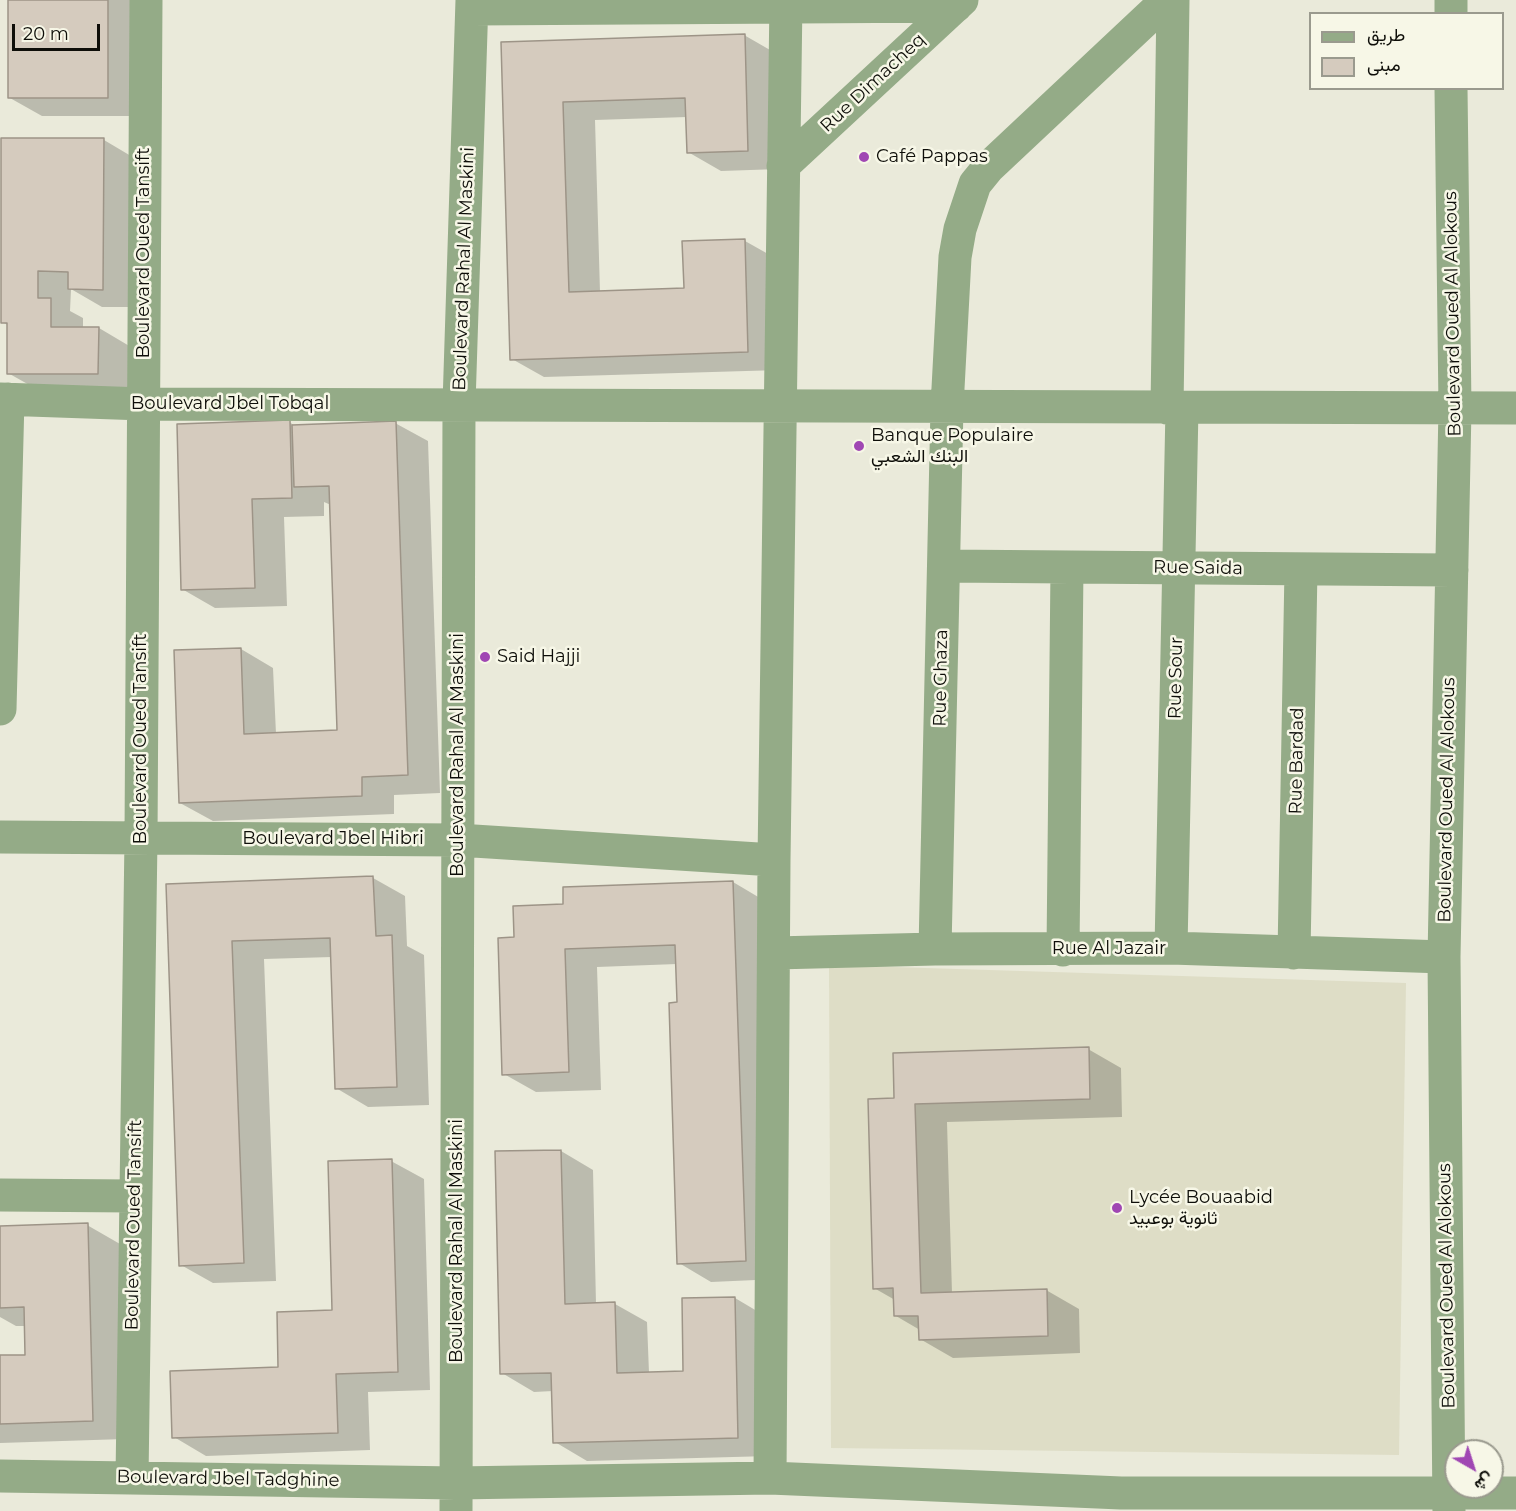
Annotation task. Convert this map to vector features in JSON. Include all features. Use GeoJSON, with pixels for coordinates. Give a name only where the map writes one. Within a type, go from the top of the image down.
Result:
{"type":"FeatureCollection","features":[{"type":"Feature","properties":{"kind":"street","name":"Boulevard Oued Tansift"},"geometry":{"type":"LineString","coordinates":[[132,1478],[134,1196],[141,838],[146,0]]}},
{"type":"Feature","properties":{"kind":"street","name":"Rue Ghaza"},"geometry":{"type":"LineString","coordinates":[[935,949],[947,407],[955,257],[960,229],[975,184],[988,168],[1167,0]]}},
{"type":"Feature","properties":{"kind":"street","name":"Rue Sour"},"geometry":{"type":"LineString","coordinates":[[1171,948],[1178,567],[1174,408],[1173,0]]}},
{"type":"Feature","properties":{"kind":"street"},"geometry":{"type":"LineString","coordinates":[[472,5],[959,3]]}},
{"type":"Feature","properties":{"kind":"street","name":"Rue Dimacheq"},"geometry":{"type":"LineString","coordinates":[[783,166],[959,3]]}},
{"type":"Feature","properties":{"kind":"street"},"geometry":{"type":"LineString","coordinates":[[770,1478],[774,860],[786,4]]}},
{"type":"Feature","properties":{"kind":"street","name":"Boulevard Rahal Al Maskini"},"geometry":{"type":"LineString","coordinates":[[456,1497],[459,404],[472,5]]}},
{"type":"Feature","properties":{"kind":"street","name":"Boulevard Oued Al Alokous"},"geometry":{"type":"LineString","coordinates":[[1449,1501],[1443,957],[1455,408],[1451,90]]}},
{"type":"Feature","properties":{"kind":"street","name":"Boulevard Jbel Tobqal"},"geometry":{"type":"LineString","coordinates":[[4,399],[144,404],[1516,408]]}},
{"type":"Feature","properties":{"kind":"street"},"geometry":{"type":"LineString","coordinates":[[0,709],[4,399]]}},
{"type":"Feature","properties":{"kind":"street","name":"Rue Saida"},"geometry":{"type":"LineString","coordinates":[[944,566],[1452,570]]}},
{"type":"Feature","properties":{"kind":"street"},"geometry":{"type":"LineString","coordinates":[[1063,950],[1067,567]]}},
{"type":"Feature","properties":{"kind":"street","name":"Rue Bardad"},"geometry":{"type":"LineString","coordinates":[[1294,953],[1301,569]]}},
{"type":"Feature","properties":{"kind":"street","name":"Boulevard Jbel Hibri"},"geometry":{"type":"LineString","coordinates":[[0,837],[458,840],[774,860]]}},
{"type":"Feature","properties":{"kind":"street","name":"Rue Al Jazair"},"geometry":{"type":"LineString","coordinates":[[775,953],[935,949],[1171,948],[1443,957]]}},
{"type":"Feature","properties":{"kind":"street"},"geometry":{"type":"LineString","coordinates":[[0,1195],[134,1196]]}},
{"type":"Feature","properties":{"kind":"street","name":"Boulevard Jbel Tadghine"},"geometry":{"type":"LineString","coordinates":[[0,1476],[132,1478],[456,1497],[770,1478],[1121,1502],[1449,1501],[1516,1493]]}},
{"type":"Feature","properties":{"kind":"shaded area","name":"Lycée Bouaabid ثانوية بوعبيد"},"geometry":{"type":"Polygon","coordinates":[[[829,965],[1406,983],[1399,1455],[831,1448],[829,965]]]}},
{"type":"Feature","properties":{"kind":"building"},"geometry":{"type":"Polygon","coordinates":[[[8,0],[108,0],[108,98],[8,98],[8,0]]]}},
{"type":"Feature","properties":{"kind":"building"},"geometry":{"type":"Polygon","coordinates":[[[745,34],[748,151],[687,153],[685,98],[563,102],[569,292],[684,288],[682,241],[745,239],[748,352],[510,360],[501,42],[745,34]]]}},
{"type":"Feature","properties":{"kind":"building"},"geometry":{"type":"Polygon","coordinates":[[[1,138],[104,138],[103,290],[68,289],[68,272],[38,271],[38,298],[51,298],[51,327],[99,327],[98,374],[7,374],[7,323],[1,323],[1,138]]]}},
{"type":"Feature","properties":{"kind":"building"},"geometry":{"type":"Polygon","coordinates":[[[290,420],[292,498],[252,499],[255,588],[181,590],[177,424],[290,420]]]}},
{"type":"Feature","properties":{"kind":"building"},"geometry":{"type":"Polygon","coordinates":[[[396,421],[408,775],[362,777],[362,796],[179,803],[174,650],[241,648],[244,734],[337,730],[329,486],[294,487],[292,425],[396,421]]]}},
{"type":"Feature","properties":{"kind":"building"},"geometry":{"type":"Polygon","coordinates":[[[373,876],[376,936],[392,935],[397,1087],[335,1089],[330,938],[232,941],[244,1263],[179,1266],[166,884],[373,876]]]}},
{"type":"Feature","properties":{"kind":"building"},"geometry":{"type":"Polygon","coordinates":[[[733,881],[746,1261],[677,1264],[669,1003],[677,1002],[675,945],[565,949],[569,1072],[502,1075],[498,938],[514,937],[513,906],[563,904],[563,887],[733,881]]]}},
{"type":"Feature","properties":{"kind":"building"},"geometry":{"type":"Polygon","coordinates":[[[1089,1047],[1090,1099],[915,1104],[921,1293],[1047,1289],[1048,1336],[919,1340],[918,1316],[894,1316],[893,1288],[873,1289],[868,1099],[894,1098],[893,1053],[1089,1047]]]}},
{"type":"Feature","properties":{"kind":"building"},"geometry":{"type":"Polygon","coordinates":[[[561,1150],[565,1304],[615,1302],[617,1373],[683,1371],[682,1298],[735,1297],[738,1438],[553,1443],[551,1373],[500,1374],[495,1151],[561,1150]]]}},
{"type":"Feature","properties":{"kind":"building"},"geometry":{"type":"Polygon","coordinates":[[[392,1159],[398,1372],[336,1374],[338,1433],[172,1438],[170,1371],[278,1367],[277,1312],[332,1310],[328,1161],[392,1159]]]}},
{"type":"Feature","properties":{"kind":"building"},"geometry":{"type":"Polygon","coordinates":[[[88,1223],[93,1421],[0,1424],[0,1355],[25,1355],[24,1307],[0,1308],[0,1226],[88,1223]]]}},
{"type":"Feature","properties":{"kind":"place","name":"Café Pappas"},"geometry":{"type":"Point","coordinates":[864,157]}},
{"type":"Feature","properties":{"kind":"place","name":"Banque Populaire البنك الشعبي"},"geometry":{"type":"Point","coordinates":[859,446]}},
{"type":"Feature","properties":{"kind":"place","name":"Said Hajji"},"geometry":{"type":"Point","coordinates":[485,657]}},
{"type":"Feature","properties":{"kind":"place","name":"Lycée Bouaabid ثانوية بوعبيد"},"geometry":{"type":"Point","coordinates":[1117,1208]}}]}
